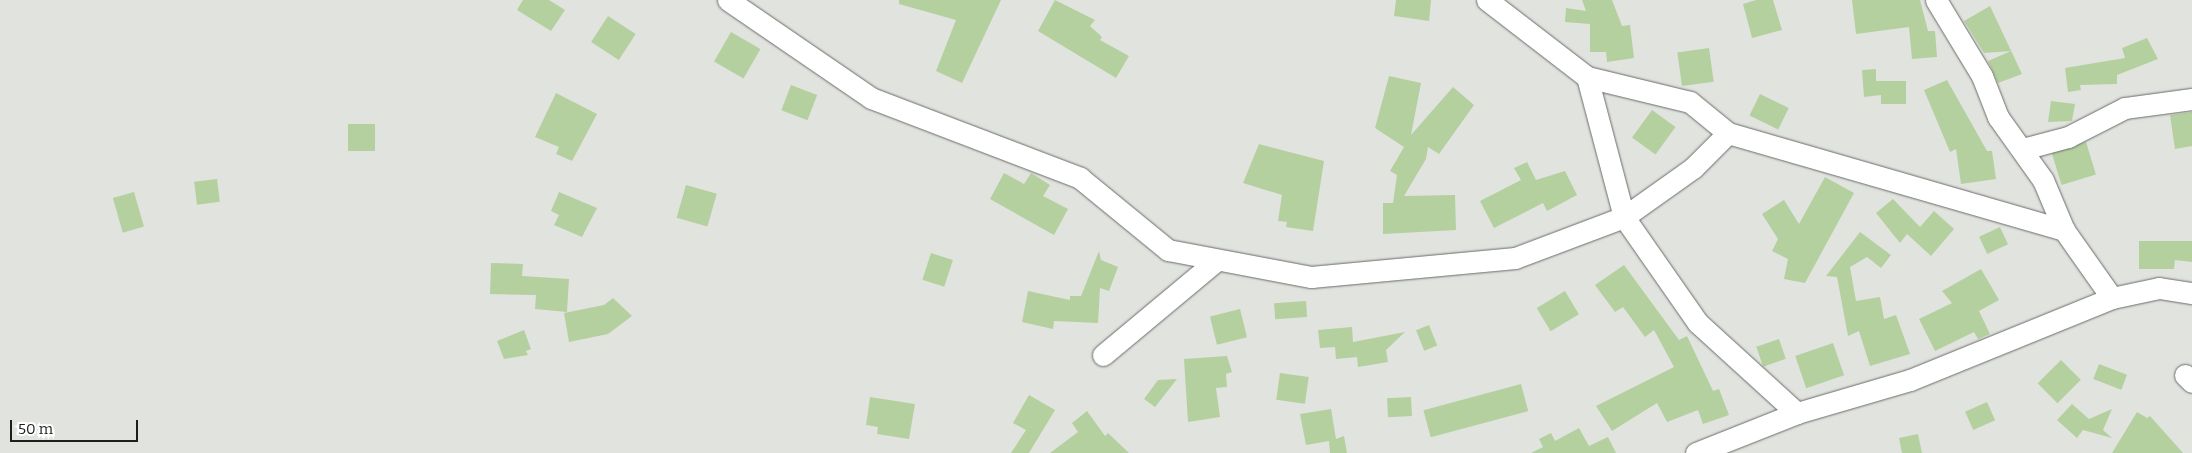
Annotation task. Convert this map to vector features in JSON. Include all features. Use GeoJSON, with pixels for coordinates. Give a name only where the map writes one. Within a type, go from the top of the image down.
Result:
{"type":"FeatureCollection","features":[{"type":"Feature","properties":{"kind":"street"},"geometry":{"type":"LineString","coordinates":[[728,0],[871,98],[1080,178],[1168,250],[1311,277],[1515,258],[1624,217],[1693,168],[1728,134]]}},
{"type":"Feature","properties":{"kind":"street"},"geometry":{"type":"LineString","coordinates":[[1487,0],[1587,77],[1690,102],[1728,134],[2064,230]]}},
{"type":"Feature","properties":{"kind":"street"},"geometry":{"type":"LineString","coordinates":[[1936,0],[1982,76],[1998,117],[2023,149],[2043,180],[2064,230],[2112,298]]}},
{"type":"Feature","properties":{"kind":"street"},"geometry":{"type":"LineString","coordinates":[[1587,77],[1624,217],[1698,322],[1797,413]]}},
{"type":"Feature","properties":{"kind":"street"},"geometry":{"type":"LineString","coordinates":[[2023,149],[2068,137],[2125,108],[2192,99]]}},
{"type":"Feature","properties":{"kind":"street"},"geometry":{"type":"LineString","coordinates":[[1104,355],[1218,260]]}},
{"type":"Feature","properties":{"kind":"street"},"geometry":{"type":"LineString","coordinates":[[1696,453],[1797,413],[1910,380],[2112,298],[2159,288],[2192,293]]}},
{"type":"Feature","properties":{"kind":"building"},"geometry":{"type":"Polygon","coordinates":[[[523,0],[549,0],[565,10],[551,31],[517,10],[523,0]]]}},
{"type":"Feature","properties":{"kind":"building"},"geometry":{"type":"Polygon","coordinates":[[[899,0],[1001,0],[962,83],[936,71],[956,20],[899,4],[899,0]]]}},
{"type":"Feature","properties":{"kind":"building"},"geometry":{"type":"Polygon","coordinates":[[[1055,0],[1095,20],[1090,26],[1102,37],[1100,40],[1129,56],[1116,78],[1038,31],[1055,0]]]}},
{"type":"Feature","properties":{"kind":"building"},"geometry":{"type":"Polygon","coordinates":[[[1396,0],[1431,0],[1429,21],[1394,16],[1396,0]]]}},
{"type":"Feature","properties":{"kind":"building"},"geometry":{"type":"Polygon","coordinates":[[[1582,0],[1612,0],[1622,26],[1630,25],[1634,58],[1607,62],[1606,52],[1590,52],[1590,24],[1565,22],[1566,8],[1586,11],[1582,0]]]}},
{"type":"Feature","properties":{"kind":"building"},"geometry":{"type":"Polygon","coordinates":[[[1756,0],[1773,0],[1782,30],[1752,38],[1743,4],[1756,0]]]}},
{"type":"Feature","properties":{"kind":"building"},"geometry":{"type":"Polygon","coordinates":[[[1852,0],[1920,0],[1928,31],[1935,31],[1937,57],[1912,59],[1909,27],[1856,34],[1852,0]]]}},
{"type":"Feature","properties":{"kind":"building"},"geometry":{"type":"Polygon","coordinates":[[[1990,6],[2022,74],[1998,83],[1988,61],[2011,51],[1984,53],[1964,21],[1990,6]]]}},
{"type":"Feature","properties":{"kind":"building"},"geometry":{"type":"Polygon","coordinates":[[[608,16],[636,34],[619,60],[591,42],[608,16]]]}},
{"type":"Feature","properties":{"kind":"building"},"geometry":{"type":"Polygon","coordinates":[[[731,32],[760,49],[743,78],[714,61],[731,32]]]}},
{"type":"Feature","properties":{"kind":"building"},"geometry":{"type":"Polygon","coordinates":[[[2147,38],[2158,59],[2117,75],[2117,84],[2080,85],[2081,90],[2068,92],[2065,68],[2125,58],[2122,48],[2147,38]]]}},
{"type":"Feature","properties":{"kind":"building"},"geometry":{"type":"Polygon","coordinates":[[[1709,48],[1714,82],[1682,86],[1677,52],[1709,48]]]}},
{"type":"Feature","properties":{"kind":"building"},"geometry":{"type":"Polygon","coordinates":[[[1876,69],[1876,81],[1906,81],[1906,104],[1881,104],[1881,95],[1864,97],[1862,70],[1876,69]]]}},
{"type":"Feature","properties":{"kind":"building"},"geometry":{"type":"Polygon","coordinates":[[[1389,76],[1421,83],[1411,135],[1453,87],[1474,105],[1439,154],[1428,147],[1426,159],[1404,196],[1455,195],[1456,230],[1383,234],[1383,203],[1393,203],[1397,175],[1390,171],[1404,147],[1375,128],[1389,76]]]}},
{"type":"Feature","properties":{"kind":"building"},"geometry":{"type":"Polygon","coordinates":[[[1947,80],[1987,151],[1992,151],[1996,179],[1961,184],[1956,149],[1950,152],[1924,90],[1947,80]]]}},
{"type":"Feature","properties":{"kind":"building"},"geometry":{"type":"Polygon","coordinates":[[[791,85],[817,95],[807,120],[781,110],[791,85]]]}},
{"type":"Feature","properties":{"kind":"building"},"geometry":{"type":"Polygon","coordinates":[[[556,93],[597,114],[572,161],[556,154],[559,147],[535,137],[556,93]]]}},
{"type":"Feature","properties":{"kind":"building"},"geometry":{"type":"Polygon","coordinates":[[[1760,94],[1789,108],[1778,130],[1749,116],[1760,94]]]}},
{"type":"Feature","properties":{"kind":"building"},"geometry":{"type":"Polygon","coordinates":[[[2051,101],[2075,104],[2072,121],[2048,122],[2051,101]]]}},
{"type":"Feature","properties":{"kind":"building"},"geometry":{"type":"Polygon","coordinates":[[[1652,110],[1675,127],[1655,155],[1632,138],[1652,110]]]}},
{"type":"Feature","properties":{"kind":"building"},"geometry":{"type":"Polygon","coordinates":[[[2192,112],[2192,146],[2175,149],[2170,115],[2192,112]]]}},
{"type":"Feature","properties":{"kind":"building"},"geometry":{"type":"Polygon","coordinates":[[[348,124],[375,124],[375,151],[348,151],[348,124]]]}},
{"type":"Feature","properties":{"kind":"building"},"geometry":{"type":"Polygon","coordinates":[[[2086,142],[2096,175],[2062,185],[2052,153],[2086,142]]]}},
{"type":"Feature","properties":{"kind":"building"},"geometry":{"type":"Polygon","coordinates":[[[1259,144],[1324,161],[1313,231],[1286,227],[1287,222],[1278,221],[1282,195],[1243,183],[1259,144]]]}},
{"type":"Feature","properties":{"kind":"building"},"geometry":{"type":"Polygon","coordinates":[[[1527,162],[1536,180],[1565,171],[1577,195],[1547,211],[1543,203],[1494,228],[1480,201],[1521,180],[1514,168],[1527,162]]]}},
{"type":"Feature","properties":{"kind":"building"},"geometry":{"type":"Polygon","coordinates":[[[1004,173],[1024,184],[1031,173],[1050,185],[1043,196],[1068,209],[1054,235],[990,199],[1004,173]]]}},
{"type":"Feature","properties":{"kind":"building"},"geometry":{"type":"Polygon","coordinates":[[[1825,177],[1854,193],[1805,283],[1784,279],[1788,259],[1772,251],[1778,239],[1762,214],[1784,200],[1799,224],[1825,177]]]}},
{"type":"Feature","properties":{"kind":"building"},"geometry":{"type":"Polygon","coordinates":[[[217,179],[220,202],[197,205],[194,182],[217,179]]]}},
{"type":"Feature","properties":{"kind":"building"},"geometry":{"type":"Polygon","coordinates":[[[686,185],[717,194],[707,227],[677,218],[686,185]]]}},
{"type":"Feature","properties":{"kind":"building"},"geometry":{"type":"Polygon","coordinates":[[[134,192],[144,227],[123,233],[113,198],[134,192]]]}},
{"type":"Feature","properties":{"kind":"building"},"geometry":{"type":"Polygon","coordinates":[[[559,192],[597,208],[582,237],[554,225],[559,215],[551,211],[559,192]]]}},
{"type":"Feature","properties":{"kind":"building"},"geometry":{"type":"Polygon","coordinates":[[[1893,199],[1920,227],[1934,211],[1954,229],[1931,256],[1907,234],[1900,243],[1876,213],[1893,199]]]}},
{"type":"Feature","properties":{"kind":"building"},"geometry":{"type":"Polygon","coordinates":[[[2000,227],[2008,244],[1987,254],[1979,237],[2000,227]]]}},
{"type":"Feature","properties":{"kind":"building"},"geometry":{"type":"Polygon","coordinates":[[[1860,232],[1891,255],[1881,268],[1867,257],[1850,267],[1856,301],[1880,297],[1884,319],[1896,315],[1910,354],[1870,366],[1859,331],[1848,336],[1837,277],[1826,276],[1860,232]]]}},
{"type":"Feature","properties":{"kind":"building"},"geometry":{"type":"Polygon","coordinates":[[[2139,241],[2192,241],[2192,262],[2175,260],[2174,269],[2139,269],[2139,241]]]}},
{"type":"Feature","properties":{"kind":"building"},"geometry":{"type":"Polygon","coordinates":[[[1099,251],[1101,260],[1118,267],[1109,291],[1100,288],[1098,323],[1054,321],[1053,329],[1022,322],[1028,291],[1070,300],[1070,296],[1081,296],[1099,251]]]}},
{"type":"Feature","properties":{"kind":"building"},"geometry":{"type":"Polygon","coordinates":[[[931,253],[953,260],[944,287],[922,280],[931,253]]]}},
{"type":"Feature","properties":{"kind":"building"},"geometry":{"type":"Polygon","coordinates":[[[491,263],[523,264],[522,276],[569,279],[567,312],[535,309],[536,295],[490,294],[491,263]]]}},
{"type":"Feature","properties":{"kind":"building"},"geometry":{"type":"Polygon","coordinates":[[[1624,265],[1679,340],[1687,336],[1713,391],[1719,389],[1729,415],[1703,424],[1698,410],[1667,422],[1657,403],[1612,431],[1596,406],[1674,367],[1654,330],[1645,337],[1623,307],[1615,312],[1595,285],[1624,265]]]}},
{"type":"Feature","properties":{"kind":"building"},"geometry":{"type":"Polygon","coordinates":[[[1981,269],[1999,300],[1979,311],[1990,334],[1978,339],[1974,332],[1935,351],[1919,319],[1952,303],[1942,291],[1981,269]]]}},
{"type":"Feature","properties":{"kind":"building"},"geometry":{"type":"Polygon","coordinates":[[[1565,291],[1579,314],[1551,331],[1537,308],[1565,291]]]}},
{"type":"Feature","properties":{"kind":"building"},"geometry":{"type":"Polygon","coordinates":[[[613,298],[632,316],[608,334],[569,342],[564,313],[604,305],[613,298]]]}},
{"type":"Feature","properties":{"kind":"building"},"geometry":{"type":"Polygon","coordinates":[[[1306,301],[1307,317],[1275,319],[1274,303],[1306,301]]]}},
{"type":"Feature","properties":{"kind":"building"},"geometry":{"type":"Polygon","coordinates":[[[1240,309],[1247,337],[1217,345],[1210,316],[1240,309]]]}},
{"type":"Feature","properties":{"kind":"building"},"geometry":{"type":"Polygon","coordinates":[[[1429,325],[1437,345],[1424,351],[1416,330],[1429,325]]]}},
{"type":"Feature","properties":{"kind":"building"},"geometry":{"type":"Polygon","coordinates":[[[1352,327],[1353,342],[1405,332],[1386,350],[1388,362],[1358,367],[1357,357],[1336,359],[1335,347],[1320,348],[1318,330],[1352,327]]]}},
{"type":"Feature","properties":{"kind":"building"},"geometry":{"type":"Polygon","coordinates":[[[524,330],[531,349],[526,351],[528,355],[504,359],[497,341],[524,330]]]}},
{"type":"Feature","properties":{"kind":"building"},"geometry":{"type":"Polygon","coordinates":[[[1779,339],[1786,359],[1763,367],[1756,347],[1779,339]]]}},
{"type":"Feature","properties":{"kind":"building"},"geometry":{"type":"Polygon","coordinates":[[[1833,343],[1844,375],[1806,388],[1795,356],[1833,343]]]}},
{"type":"Feature","properties":{"kind":"building"},"geometry":{"type":"Polygon","coordinates":[[[1227,356],[1232,372],[1226,374],[1227,387],[1216,388],[1220,417],[1188,422],[1184,359],[1227,356]]]}},
{"type":"Feature","properties":{"kind":"building"},"geometry":{"type":"Polygon","coordinates":[[[2061,360],[2081,380],[2057,403],[2038,383],[2061,360]]]}},
{"type":"Feature","properties":{"kind":"building"},"geometry":{"type":"Polygon","coordinates":[[[2099,364],[2127,375],[2121,390],[2093,379],[2099,364]]]}},
{"type":"Feature","properties":{"kind":"building"},"geometry":{"type":"Polygon","coordinates":[[[1280,373],[1309,377],[1305,404],[1276,400],[1280,373]]]}},
{"type":"Feature","properties":{"kind":"building"},"geometry":{"type":"Polygon","coordinates":[[[1177,379],[1155,407],[1144,399],[1158,380],[1177,379]]]}},
{"type":"Feature","properties":{"kind":"building"},"geometry":{"type":"Polygon","coordinates":[[[1521,384],[1528,411],[1431,437],[1423,410],[1521,384]]]}},
{"type":"Feature","properties":{"kind":"building"},"geometry":{"type":"Polygon","coordinates":[[[1029,395],[1055,410],[1029,453],[1011,453],[1026,430],[1013,423],[1029,395]]]}},
{"type":"Feature","properties":{"kind":"building"},"geometry":{"type":"Polygon","coordinates":[[[870,397],[915,404],[909,439],[877,434],[878,427],[866,425],[870,397]]]}},
{"type":"Feature","properties":{"kind":"building"},"geometry":{"type":"Polygon","coordinates":[[[1411,397],[1412,416],[1388,417],[1387,398],[1411,397]]]}},
{"type":"Feature","properties":{"kind":"building"},"geometry":{"type":"Polygon","coordinates":[[[1987,402],[1995,420],[1973,430],[1965,412],[1987,402]]]}},
{"type":"Feature","properties":{"kind":"building"},"geometry":{"type":"Polygon","coordinates":[[[2072,404],[2089,419],[2112,409],[2103,430],[2112,438],[2083,430],[2077,438],[2057,420],[2072,404]]]}},
{"type":"Feature","properties":{"kind":"building"},"geometry":{"type":"Polygon","coordinates":[[[1331,409],[1336,439],[1344,436],[1347,453],[1330,453],[1329,441],[1306,445],[1300,414],[1331,409]]]}},
{"type":"Feature","properties":{"kind":"building"},"geometry":{"type":"Polygon","coordinates":[[[1087,411],[1105,436],[1108,433],[1129,453],[1050,453],[1078,432],[1072,423],[1087,411]]]}},
{"type":"Feature","properties":{"kind":"building"},"geometry":{"type":"Polygon","coordinates":[[[2137,412],[2147,418],[2150,416],[2183,453],[2112,453],[2137,412]]]}},
{"type":"Feature","properties":{"kind":"building"},"geometry":{"type":"Polygon","coordinates":[[[1579,428],[1589,446],[1608,437],[1616,453],[1531,453],[1543,447],[1539,439],[1551,433],[1555,441],[1579,428]]]}},
{"type":"Feature","properties":{"kind":"building"},"geometry":{"type":"Polygon","coordinates":[[[1918,434],[1922,453],[1902,453],[1899,438],[1918,434]]]}}]}
